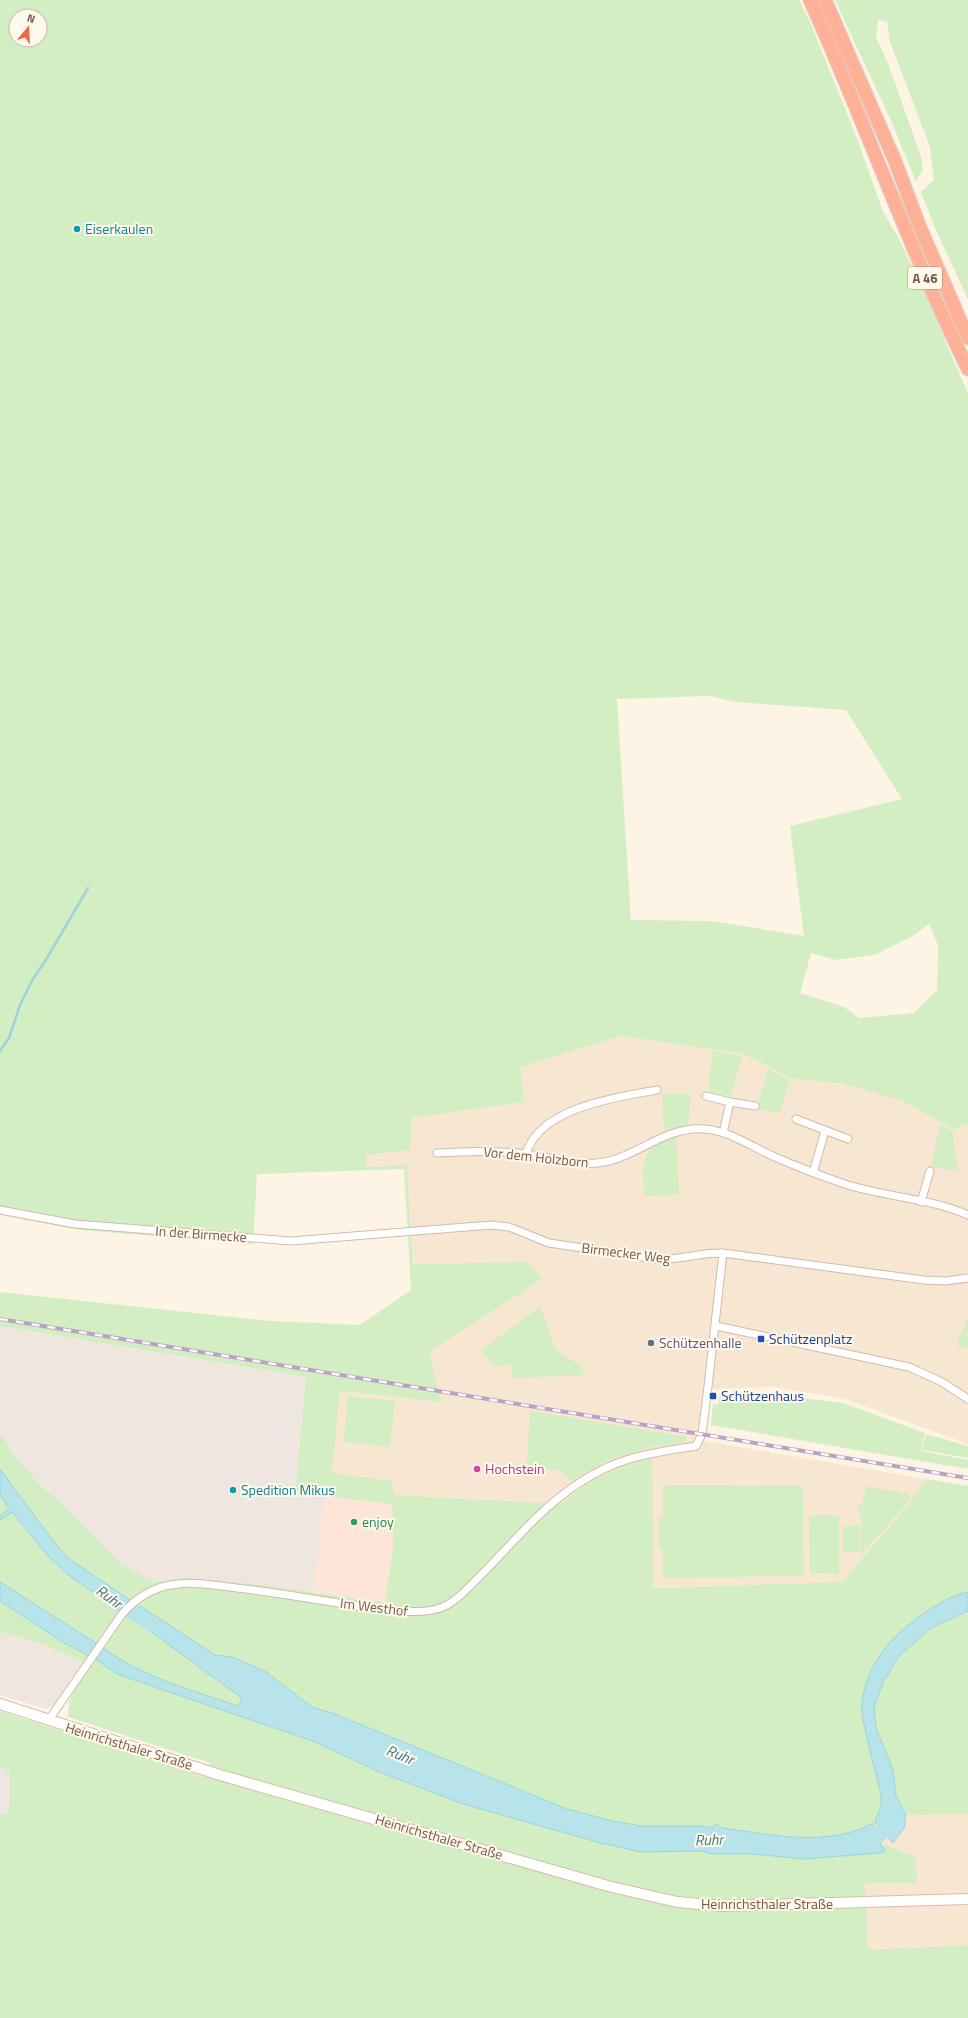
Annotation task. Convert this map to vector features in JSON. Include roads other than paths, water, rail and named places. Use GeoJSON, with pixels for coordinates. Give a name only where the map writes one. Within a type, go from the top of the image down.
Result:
{"type":"FeatureCollection","features":[{"type":"Feature","properties":{"kind":"highway","name":"A 46"},"geometry":{"type":"LineString","coordinates":[[810,0],[888,184],[912,248],[968,369]]}},
{"type":"Feature","properties":{"kind":"highway","name":"A 46"},"geometry":{"type":"LineString","coordinates":[[825,0],[895,161],[919,225],[968,338]]}},
{"type":"Feature","properties":{"kind":"main road","name":"Heinrichsthaler Straße"},"geometry":{"type":"LineString","coordinates":[[0,1704],[48,1721],[261,1787],[646,1895],[697,1904],[740,1907],[968,1899]]}},
{"type":"Feature","properties":{"kind":"street"},"geometry":{"type":"LineString","coordinates":[[526,1154],[531,1140],[536,1134],[571,1111],[613,1097],[657,1090]]}},
{"type":"Feature","properties":{"kind":"street"},"geometry":{"type":"LineString","coordinates":[[706,1096],[755,1106]]}},
{"type":"Feature","properties":{"kind":"street"},"geometry":{"type":"LineString","coordinates":[[723,1133],[730,1102]]}},
{"type":"Feature","properties":{"kind":"street"},"geometry":{"type":"LineString","coordinates":[[796,1119],[848,1139]]}},
{"type":"Feature","properties":{"kind":"street","name":"Vor dem Holzborn"},"geometry":{"type":"LineString","coordinates":[[438,1153],[488,1151],[526,1154],[562,1161],[597,1163],[612,1160],[666,1135],[681,1131],[704,1129],[723,1133],[813,1172],[866,1190],[921,1202],[968,1216]]}},
{"type":"Feature","properties":{"kind":"street"},"geometry":{"type":"LineString","coordinates":[[813,1172],[825,1131]]}},
{"type":"Feature","properties":{"kind":"street"},"geometry":{"type":"LineString","coordinates":[[921,1202],[930,1171]]}},
{"type":"Feature","properties":{"kind":"street","name":"In der Birmecke"},"geometry":{"type":"LineString","coordinates":[[0,1210],[75,1224],[292,1241],[404,1233]]}},
{"type":"Feature","properties":{"kind":"street","name":"Birmecker Weg"},"geometry":{"type":"LineString","coordinates":[[404,1233],[491,1225],[509,1228],[549,1243],[649,1258],[668,1260],[723,1253],[924,1280],[946,1281],[968,1278]]}},
{"type":"Feature","properties":{"kind":"street"},"geometry":{"type":"LineString","coordinates":[[723,1253],[716,1326],[909,1367],[936,1378],[968,1399]]}},
{"type":"Feature","properties":{"kind":"street","name":"Im Westhof"},"geometry":{"type":"LineString","coordinates":[[48,1721],[119,1618],[135,1601],[149,1591],[162,1587],[193,1584],[262,1590],[396,1611],[416,1612],[439,1608],[458,1598],[556,1500],[576,1485],[600,1471],[633,1457],[696,1446],[702,1434],[716,1326]]}},
{"type":"Feature","properties":{"kind":"water"},"geometry":{"type":"Polygon","coordinates":[[[0,1469],[54,1542],[69,1559],[130,1600],[122,1612],[71,1577],[49,1557],[12,1512],[0,1520],[0,1516],[9,1508],[0,1495],[0,1469]]]}},
{"type":"Feature","properties":{"kind":"water"},"geometry":{"type":"Polygon","coordinates":[[[0,1582],[99,1645],[91,1657],[64,1643],[0,1601],[0,1582]]]}},
{"type":"Feature","properties":{"kind":"water"},"geometry":{"type":"Polygon","coordinates":[[[968,1592],[968,1611],[931,1628],[899,1656],[883,1682],[874,1708],[876,1728],[893,1770],[896,1796],[906,1815],[904,1828],[893,1843],[875,1822],[881,1807],[881,1797],[862,1712],[862,1699],[865,1687],[869,1674],[883,1651],[900,1632],[937,1605],[952,1597],[968,1592]]]}},
{"type":"Feature","properties":{"kind":"water"},"geometry":{"type":"Polygon","coordinates":[[[140,1606],[215,1655],[232,1657],[266,1672],[312,1707],[335,1714],[567,1809],[613,1821],[641,1826],[702,1826],[711,1828],[717,1824],[722,1828],[779,1836],[799,1837],[837,1835],[856,1831],[873,1823],[875,1834],[885,1851],[879,1853],[804,1859],[754,1854],[713,1854],[700,1851],[640,1852],[597,1842],[463,1804],[377,1771],[315,1742],[117,1674],[94,1658],[102,1647],[133,1666],[167,1682],[238,1706],[242,1698],[132,1618],[140,1606]]]}},
{"type":"Feature","properties":{"kind":"waterway"},"geometry":{"type":"LineString","coordinates":[[0,1051],[9,1038],[20,1005],[33,979],[88,888]]}},
{"type":"Feature","properties":{"kind":"waterway","name":"Ruhr"},"geometry":{"type":"LineString","coordinates":[[113,1600],[152,1624]]}},
{"type":"Feature","properties":{"kind":"waterway","name":"Ruhr"},"geometry":{"type":"LineString","coordinates":[[856,1842],[875,1837],[884,1831],[889,1820],[889,1813]]}},
{"type":"Feature","properties":{"kind":"railway"},"geometry":{"type":"LineString","coordinates":[[0,1319],[968,1478]]}},
{"type":"Feature","properties":{"kind":"place","name":"Eiserkaulen"},"geometry":{"type":"Point","coordinates":[77,229]}},
{"type":"Feature","properties":{"kind":"place","name":"Schützenplatz"},"geometry":{"type":"Point","coordinates":[761,1339]}},
{"type":"Feature","properties":{"kind":"place","name":"Schützenhalle"},"geometry":{"type":"Point","coordinates":[651,1343]}},
{"type":"Feature","properties":{"kind":"place","name":"Schützenhaus"},"geometry":{"type":"Point","coordinates":[713,1396]}},
{"type":"Feature","properties":{"kind":"place","name":"Hochstein"},"geometry":{"type":"Point","coordinates":[477,1469]}},
{"type":"Feature","properties":{"kind":"place","name":"Spedition Mikus"},"geometry":{"type":"Point","coordinates":[233,1490]}},
{"type":"Feature","properties":{"kind":"place","name":"enjoy"},"geometry":{"type":"Point","coordinates":[354,1522]}}]}
